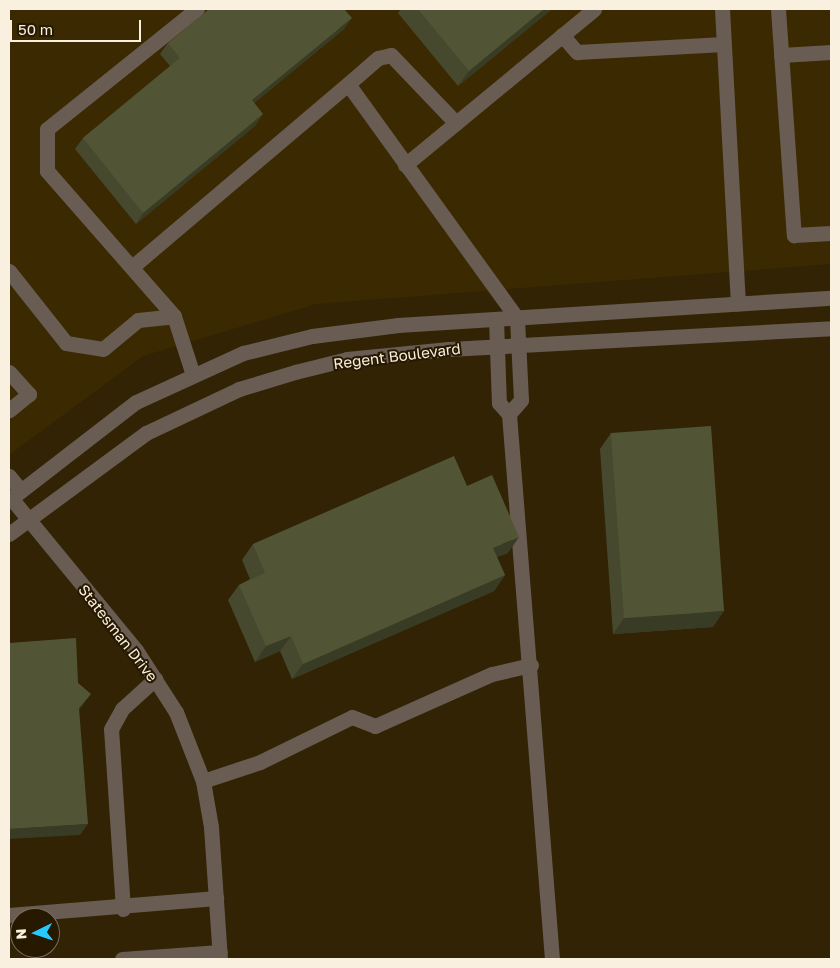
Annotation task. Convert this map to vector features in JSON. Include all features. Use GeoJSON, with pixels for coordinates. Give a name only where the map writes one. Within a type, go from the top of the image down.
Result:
{"type":"FeatureCollection","features":[{"type":"Feature","properties":{"kind":"street"},"geometry":{"type":"LineString","coordinates":[[193,374],[174,316],[47,171],[47,129],[197,9]]}},
{"type":"Feature","properties":{"kind":"street"},"geometry":{"type":"LineString","coordinates":[[405,165],[594,9]]}},
{"type":"Feature","properties":{"kind":"street"},"geometry":{"type":"LineString","coordinates":[[722,9],[738,304]]}},
{"type":"Feature","properties":{"kind":"street"},"geometry":{"type":"LineString","coordinates":[[778,9],[794,235],[831,233]]}},
{"type":"Feature","properties":{"kind":"street"},"geometry":{"type":"LineString","coordinates":[[562,35],[577,52],[724,44]]}},
{"type":"Feature","properties":{"kind":"street"},"geometry":{"type":"LineString","coordinates":[[781,55],[831,52]]}},
{"type":"Feature","properties":{"kind":"street"},"geometry":{"type":"LineString","coordinates":[[132,267],[378,58],[391,55],[456,123]]}},
{"type":"Feature","properties":{"kind":"street"},"geometry":{"type":"LineString","coordinates":[[348,84],[517,318],[521,400],[510,414]]}},
{"type":"Feature","properties":{"kind":"street"},"geometry":{"type":"LineString","coordinates":[[9,271],[66,343],[103,349],[138,320],[174,316]]}},
{"type":"Feature","properties":{"kind":"street","name":"Regent Boulevard"},"geometry":{"type":"LineString","coordinates":[[14,496],[136,402],[193,374],[243,353],[312,336],[496,319],[831,298]]}},
{"type":"Feature","properties":{"kind":"street"},"geometry":{"type":"LineString","coordinates":[[496,319],[499,403],[510,414],[531,665],[552,959]]}},
{"type":"Feature","properties":{"kind":"street","name":"Regent Boulevard"},"geometry":{"type":"LineString","coordinates":[[9,534],[146,433],[239,389],[347,359],[496,346],[831,328]]}},
{"type":"Feature","properties":{"kind":"street"},"geometry":{"type":"LineString","coordinates":[[9,372],[29,394],[9,410]]}},
{"type":"Feature","properties":{"kind":"street","name":"Statesman Drive"},"geometry":{"type":"LineString","coordinates":[[9,476],[14,496],[26,520],[155,679],[176,712],[203,781],[216,898],[220,955]]}},
{"type":"Feature","properties":{"kind":"street"},"geometry":{"type":"LineString","coordinates":[[203,781],[260,762],[352,718],[375,726],[492,674],[531,665]]}},
{"type":"Feature","properties":{"kind":"street"},"geometry":{"type":"LineString","coordinates":[[123,909],[111,729],[122,710],[155,679]]}},
{"type":"Feature","properties":{"kind":"street"},"geometry":{"type":"LineString","coordinates":[[9,916],[123,909],[187,898],[216,898]]}},
{"type":"Feature","properties":{"kind":"street"},"geometry":{"type":"LineString","coordinates":[[122,959],[220,955]]}},
{"type":"Feature","properties":{"kind":"shaded area"},"geometry":{"type":"Polygon","coordinates":[[[9,9],[831,9],[831,264],[316,304],[143,356],[9,455],[9,9]]]}},
{"type":"Feature","properties":{"kind":"building"},"geometry":{"type":"Polygon","coordinates":[[[209,9],[344,9],[352,18],[252,100],[263,114],[143,213],[83,138],[180,58],[168,43],[209,9]]]}},
{"type":"Feature","properties":{"kind":"building"},"geometry":{"type":"Polygon","coordinates":[[[418,9],[544,9],[469,71],[418,9]]]}},
{"type":"Feature","properties":{"kind":"building"},"geometry":{"type":"Polygon","coordinates":[[[711,426],[724,611],[624,618],[611,433],[711,426]]]}},
{"type":"Feature","properties":{"kind":"building"},"geometry":{"type":"Polygon","coordinates":[[[454,456],[467,486],[492,475],[519,537],[493,548],[505,575],[303,664],[291,636],[266,646],[239,585],[265,573],[253,544],[454,456]]]}},
{"type":"Feature","properties":{"kind":"building"},"geometry":{"type":"Polygon","coordinates":[[[76,638],[78,683],[91,694],[79,708],[88,824],[9,829],[9,643],[76,638]]]}}]}
